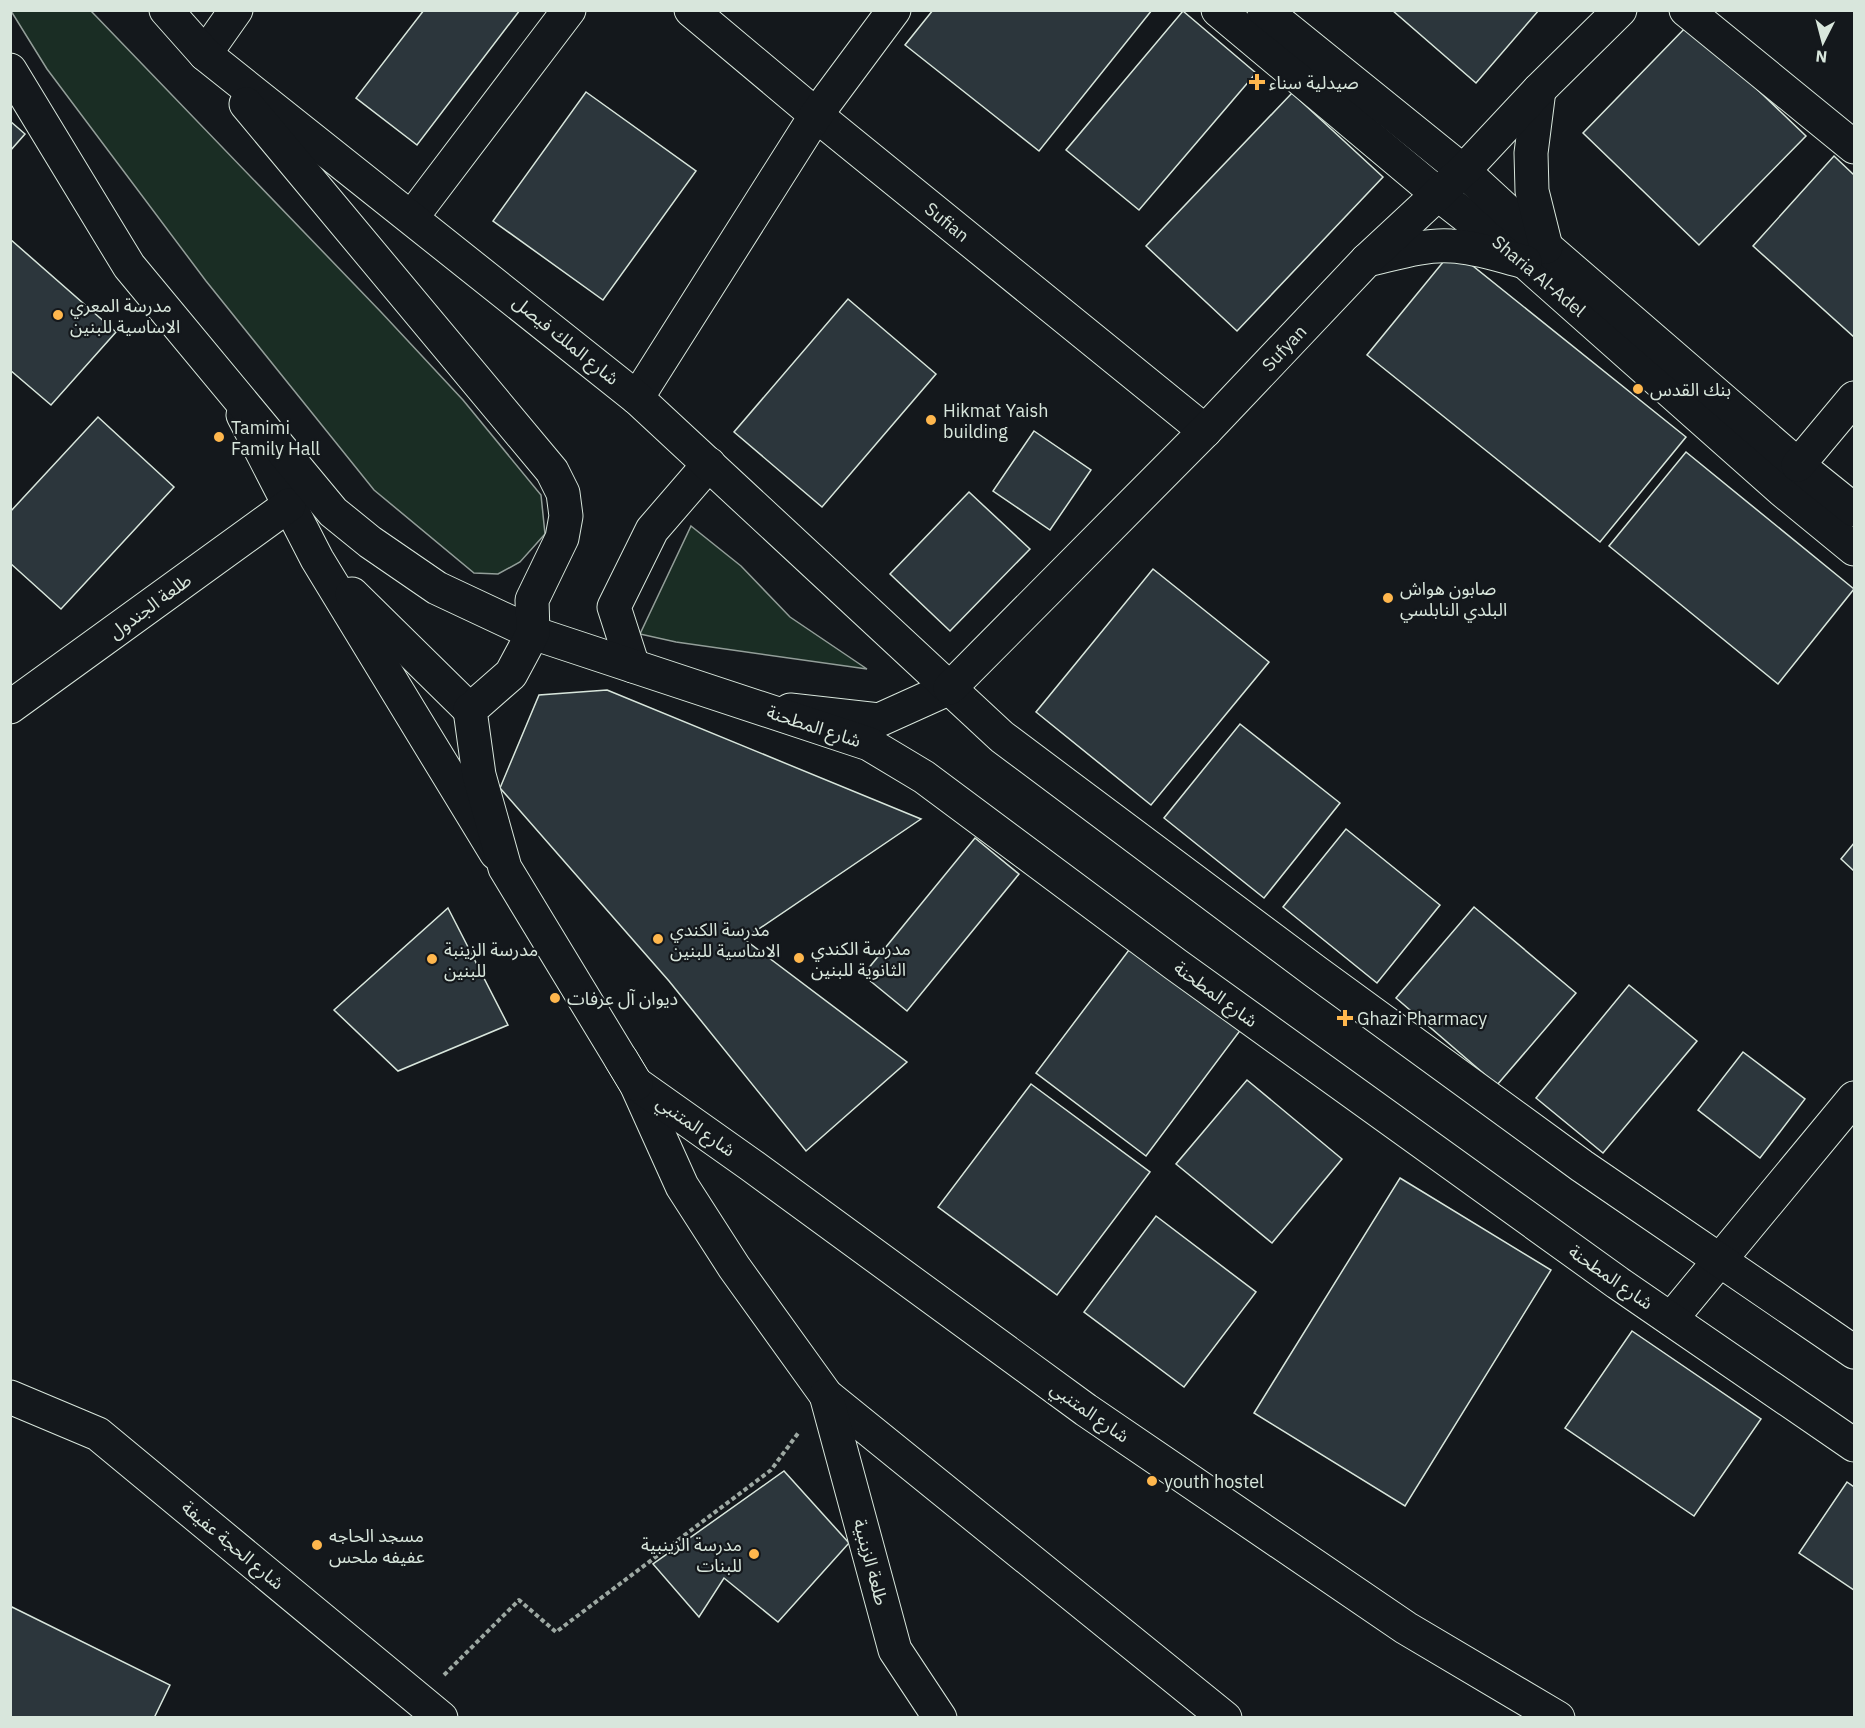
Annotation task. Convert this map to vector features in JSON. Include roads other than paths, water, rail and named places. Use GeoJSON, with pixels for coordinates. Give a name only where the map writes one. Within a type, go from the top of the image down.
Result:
{"type":"FeatureCollection","features":[{"type":"Feature","properties":{"kind":"street","name":"شارع الملك فيصل"},"geometry":{"type":"LineString","coordinates":[[166,10],[205,54],[637,398],[950,688]]}},
{"type":"Feature","properties":{"kind":"street"},"geometry":{"type":"LineString","coordinates":[[236,10],[205,54],[552,471],[563,493],[566,516],[562,538],[532,600],[533,633],[511,674],[470,710]]}},
{"type":"Feature","properties":{"kind":"street"},"geometry":{"type":"LineString","coordinates":[[412,217],[569,10]]}},
{"type":"Feature","properties":{"kind":"street","name":"Sufian"},"geometry":{"type":"LineString","coordinates":[[691,10],[816,115],[1204,431]]}},
{"type":"Feature","properties":{"kind":"street"},"geometry":{"type":"LineString","coordinates":[[637,398],[816,115],[894,10]]}},
{"type":"Feature","properties":{"kind":"street","name":"Sharia Al-Adel"},"geometry":{"type":"LineString","coordinates":[[1218,10],[1439,195],[1536,255],[1854,510]]}},
{"type":"Feature","properties":{"kind":"street","name":"Sharia Al-Adel"},"geometry":{"type":"LineString","coordinates":[[1264,10],[1463,171],[1536,255],[1782,490],[1854,549]]}},
{"type":"Feature","properties":{"kind":"street","name":"Sufyan"},"geometry":{"type":"LineString","coordinates":[[950,688],[1204,431],[1367,260],[1439,195],[1539,90],[1620,10]]}},
{"type":"Feature","properties":{"kind":"street"},"geometry":{"type":"LineString","coordinates":[[1686,10],[1854,147]]}},
{"type":"Feature","properties":{"kind":"street"},"geometry":{"type":"LineString","coordinates":[[10,70],[129,266],[333,512],[370,542],[437,588],[533,633]]}},
{"type":"Feature","properties":{"kind":"street"},"geometry":{"type":"LineString","coordinates":[[1367,260],[1449,245],[1536,255],[1531,153],[1539,90]]}},
{"type":"Feature","properties":{"kind":"street"},"geometry":{"type":"LineString","coordinates":[[229,386],[317,559],[636,1084]]}},
{"type":"Feature","properties":{"kind":"street"},"geometry":{"type":"LineString","coordinates":[[1798,465],[1854,398]]}},
{"type":"Feature","properties":{"kind":"street"},"geometry":{"type":"LineString","coordinates":[[633,666],[614,608],[652,530],[709,464]]}},
{"type":"Feature","properties":{"kind":"street","name":"طلعة الجندول"},"geometry":{"type":"LineString","coordinates":[[10,707],[289,505]]}},
{"type":"Feature","properties":{"kind":"street"},"geometry":{"type":"LineString","coordinates":[[317,559],[470,710],[479,775],[505,868],[636,1084],[682,1186],[734,1267],[826,1395],[1226,1718]]}},
{"type":"Feature","properties":{"kind":"street","name":"شارع المطحنة"},"geometry":{"type":"LineString","coordinates":[[533,633],[868,744],[924,777],[1175,964],[1671,1319],[1854,1445]]}},
{"type":"Feature","properties":{"kind":"street"},"geometry":{"type":"LineString","coordinates":[[755,707],[879,720],[950,688],[1002,736],[1306,965],[1582,1166],[1854,1352]]}},
{"type":"Feature","properties":{"kind":"street","name":"شارع المتنبي"},"geometry":{"type":"LineString","coordinates":[[636,1084],[1086,1410],[1406,1628],[1558,1718]]}},
{"type":"Feature","properties":{"kind":"street"},"geometry":{"type":"LineString","coordinates":[[1671,1319],[1854,1098]]}},
{"type":"Feature","properties":{"kind":"street","name":"طلعة الزينبية"},"geometry":{"type":"LineString","coordinates":[[826,1395],[895,1650],[940,1718]]}},
{"type":"Feature","properties":{"kind":"street","name":"شارع الحجة عفيفة"},"geometry":{"type":"LineString","coordinates":[[10,1397],[98,1434],[430,1709]]}},
{"type":"Feature","properties":{"kind":"place","name":"صيدلية سناء"},"geometry":{"type":"Point","coordinates":[1257,82]}},
{"type":"Feature","properties":{"kind":"place","name":"مدرسة المعري الاساسية للبنين"},"geometry":{"type":"Point","coordinates":[58,315]}},
{"type":"Feature","properties":{"kind":"place","name":"بنك القدس"},"geometry":{"type":"Point","coordinates":[1638,389]}},
{"type":"Feature","properties":{"kind":"place","name":"Hikmat Yaish building"},"geometry":{"type":"Point","coordinates":[931,420]}},
{"type":"Feature","properties":{"kind":"place","name":"Tamimi Family Hall"},"geometry":{"type":"Point","coordinates":[219,437]}},
{"type":"Feature","properties":{"kind":"place","name":"صابون هواش البلدي النابلسي"},"geometry":{"type":"Point","coordinates":[1388,598]}},
{"type":"Feature","properties":{"kind":"place","name":"مدرسة الكندي الاساسية للبنين"},"geometry":{"type":"Point","coordinates":[658,939]}},
{"type":"Feature","properties":{"kind":"place","name":"مدرسة الكندي الثانوية للبنين"},"geometry":{"type":"Point","coordinates":[799,958]}},
{"type":"Feature","properties":{"kind":"place","name":"مدرسة الزينبة للبنين"},"geometry":{"type":"Point","coordinates":[432,959]}},
{"type":"Feature","properties":{"kind":"place","name":"ديوان آل عرفات"},"geometry":{"type":"Point","coordinates":[555,998]}},
{"type":"Feature","properties":{"kind":"place","name":"Ghazi Pharmacy"},"geometry":{"type":"Point","coordinates":[1345,1018]}},
{"type":"Feature","properties":{"kind":"place","name":"youth hostel"},"geometry":{"type":"Point","coordinates":[1152,1481]}},
{"type":"Feature","properties":{"kind":"place","name":"مسجد الحاجه عفيفه ملحس"},"geometry":{"type":"Point","coordinates":[317,1545]}},
{"type":"Feature","properties":{"kind":"place","name":"مدرسة الزينبية للبنات"},"geometry":{"type":"Point","coordinates":[754,1554]}}]}
